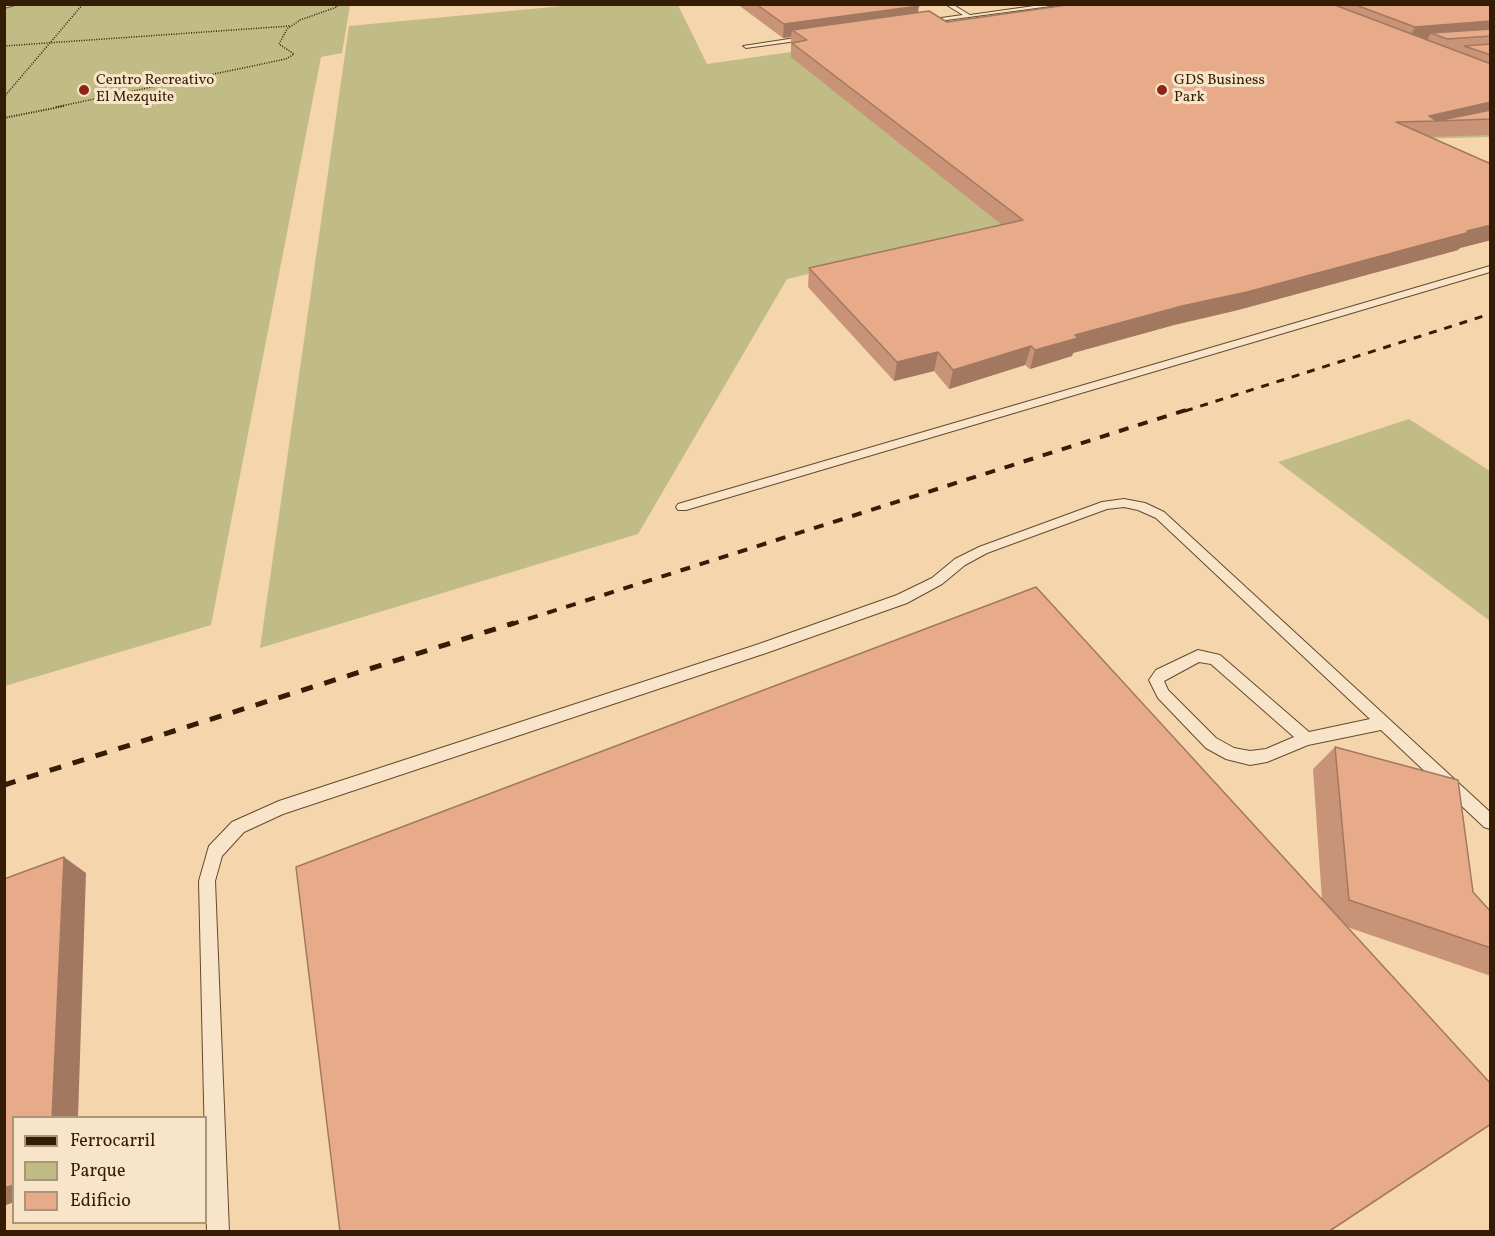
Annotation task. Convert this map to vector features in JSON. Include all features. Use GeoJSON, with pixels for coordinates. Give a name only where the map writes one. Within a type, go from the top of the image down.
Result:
{"type":"FeatureCollection","features":[{"type":"Feature","properties":{"kind":"lane"},"geometry":{"type":"LineString","coordinates":[[4,6],[16,4]]}},
{"type":"Feature","properties":{"kind":"lane"},"geometry":{"type":"LineString","coordinates":[[947,4],[968,16]]}},
{"type":"Feature","properties":{"kind":"lane"},"geometry":{"type":"LineString","coordinates":[[921,23],[1064,4]]}},
{"type":"Feature","properties":{"kind":"lane"},"geometry":{"type":"LineString","coordinates":[[747,46],[816,37]]}},
{"type":"Feature","properties":{"kind":"lane"},"geometry":{"type":"LineString","coordinates":[[682,507],[1491,269]]}},
{"type":"Feature","properties":{"kind":"lane"},"geometry":{"type":"LineString","coordinates":[[218,1232],[207,881],[215,852],[238,827],[279,808],[764,648],[892,602],[937,581],[960,562],[983,550],[1106,506],[1124,503],[1141,506],[1160,515],[1491,822]]}},
{"type":"Feature","properties":{"kind":"lane"},"geometry":{"type":"LineString","coordinates":[[1306,739],[1215,659],[1198,656],[1161,674],[1156,680],[1163,694],[1211,743],[1231,754],[1251,758],[1267,755],[1306,739],[1382,723]]}},
{"type":"Feature","properties":{"kind":"path"},"geometry":{"type":"LineString","coordinates":[[4,97],[83,4]]}},
{"type":"Feature","properties":{"kind":"path"},"geometry":{"type":"LineString","coordinates":[[4,46],[290,26],[337,7],[337,4]]}},
{"type":"Feature","properties":{"kind":"path"},"geometry":{"type":"LineString","coordinates":[[4,118],[286,59],[294,54],[279,44],[290,26]]}},
{"type":"Feature","properties":{"kind":"green space"},"geometry":{"type":"Polygon","coordinates":[[[5,5],[350,5],[342,53],[321,57],[211,625],[5,686],[5,5]]]}},
{"type":"Feature","properties":{"kind":"green space"},"geometry":{"type":"Polygon","coordinates":[[[573,5],[678,5],[707,64],[1120,5],[1490,5],[1490,137],[1379,140],[787,279],[638,534],[260,648],[349,26],[573,5]]]}},
{"type":"Feature","properties":{"kind":"green space"},"geometry":{"type":"Polygon","coordinates":[[[1409,419],[1490,471],[1490,621],[1278,462],[1409,419]]]}},
{"type":"Feature","properties":{"kind":"building"},"geometry":{"type":"Polygon","coordinates":[[[756,4],[917,4],[919,6],[784,24],[756,4]]]}},
{"type":"Feature","properties":{"kind":"building"},"geometry":{"type":"Polygon","coordinates":[[[1074,4],[1332,4],[1491,64],[1491,102],[1429,116],[1436,121],[1396,122],[1491,164],[1491,225],[1247,292],[1182,306],[1075,335],[1078,338],[1035,350],[1031,346],[953,370],[938,352],[897,362],[809,268],[1023,220],[792,43],[807,40],[792,30],[929,11],[947,22],[1074,4]]]}},
{"type":"Feature","properties":{"kind":"building"},"geometry":{"type":"Polygon","coordinates":[[[1353,4],[1491,4],[1491,21],[1415,27],[1353,4]]]}},
{"type":"Feature","properties":{"kind":"building"},"geometry":{"type":"Polygon","coordinates":[[[1491,29],[1491,36],[1447,39],[1431,33],[1491,29]]]}},
{"type":"Feature","properties":{"kind":"building"},"geometry":{"type":"Polygon","coordinates":[[[1491,44],[1491,55],[1464,46],[1491,44]]]}},
{"type":"Feature","properties":{"kind":"building"},"geometry":{"type":"Polygon","coordinates":[[[1491,110],[1491,119],[1436,121],[1491,110]]]}},
{"type":"Feature","properties":{"kind":"building"},"geometry":{"type":"Polygon","coordinates":[[[1036,587],[1491,1084],[1491,1124],[1328,1232],[340,1232],[296,867],[1036,587]]]}},
{"type":"Feature","properties":{"kind":"building"},"geometry":{"type":"Polygon","coordinates":[[[1335,747],[1458,780],[1473,892],[1491,912],[1491,948],[1349,900],[1335,747]]]}},
{"type":"Feature","properties":{"kind":"building"},"geometry":{"type":"Polygon","coordinates":[[[64,857],[52,1116],[12,1116],[12,1186],[4,1188],[4,879],[64,857]]]}},
{"type":"Feature","properties":{"kind":"railway"},"geometry":{"type":"LineString","coordinates":[[1185,411],[1490,314]]}},
{"type":"Feature","properties":{"kind":"railway"},"geometry":{"type":"LineString","coordinates":[[509,625],[1189,409]]}},
{"type":"Feature","properties":{"kind":"railway"},"geometry":{"type":"LineString","coordinates":[[4,785],[514,623]]}},
{"type":"Feature","properties":{"kind":"place","name":"Centro Recreativo El Mezquite"},"geometry":{"type":"Point","coordinates":[84,90]}},
{"type":"Feature","properties":{"kind":"place","name":"GDS Business Park"},"geometry":{"type":"Point","coordinates":[1162,90]}}]}
